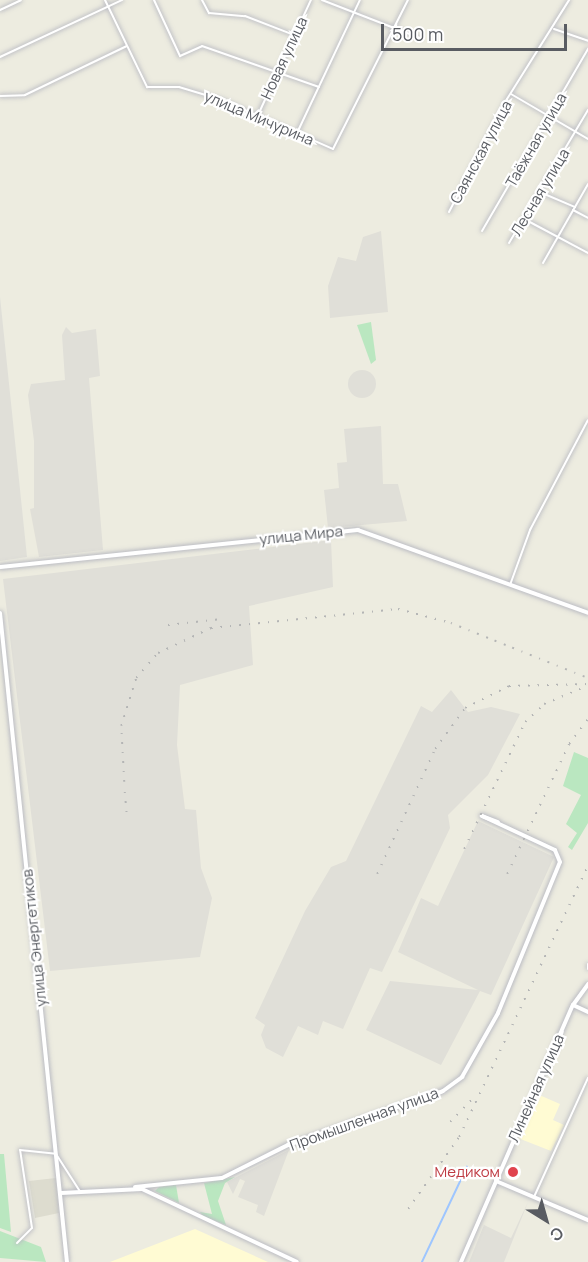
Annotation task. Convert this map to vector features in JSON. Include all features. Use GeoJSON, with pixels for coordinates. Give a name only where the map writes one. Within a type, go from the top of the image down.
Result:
{"type":"FeatureCollection","features":[{"type":"Feature","properties":{"kind":"main road","name":"улица Мира"},"geometry":{"type":"LineString","coordinates":[[0,567],[358,530],[588,613]]}},
{"type":"Feature","properties":{"kind":"main road","name":"улица Энергетиков"},"geometry":{"type":"LineString","coordinates":[[0,613],[67,1262]]}},
{"type":"Feature","properties":{"kind":"main road","name":"Промышленная улица"},"geometry":{"type":"LineString","coordinates":[[61,1193],[81,1193],[222,1178],[288,1145],[443,1091],[462,1077],[498,1013],[560,862],[555,850],[498,822]]}},
{"type":"Feature","properties":{"kind":"main road","name":"Линейная улица"},"geometry":{"type":"LineString","coordinates":[[461,1262],[573,1005],[588,984]]}},
{"type":"Feature","properties":{"kind":"main road"},"geometry":{"type":"LineString","coordinates":[[573,1005],[588,1012]]}},
{"type":"Feature","properties":{"kind":"main road"},"geometry":{"type":"LineString","coordinates":[[496,1181],[588,1220]]}},
{"type":"Feature","properties":{"kind":"main road"},"geometry":{"type":"LineString","coordinates":[[135,1187],[297,1262]]}},
{"type":"Feature","properties":{"kind":"street"},"geometry":{"type":"LineString","coordinates":[[0,10],[21,0]]}},
{"type":"Feature","properties":{"kind":"street"},"geometry":{"type":"LineString","coordinates":[[1,97],[25,95],[127,46],[105,0]]}},
{"type":"Feature","properties":{"kind":"street"},"geometry":{"type":"LineString","coordinates":[[0,57],[122,0]]}},
{"type":"Feature","properties":{"kind":"street"},"geometry":{"type":"LineString","coordinates":[[154,0],[180,56],[202,46],[319,87]]}},
{"type":"Feature","properties":{"kind":"street"},"geometry":{"type":"LineString","coordinates":[[202,0],[209,13],[245,16],[294,35]]}},
{"type":"Feature","properties":{"kind":"street","name":"Новая улица"},"geometry":{"type":"LineString","coordinates":[[258,116],[311,0]]}},
{"type":"Feature","properties":{"kind":"street"},"geometry":{"type":"LineString","coordinates":[[322,0],[420,38]]}},
{"type":"Feature","properties":{"kind":"street"},"geometry":{"type":"LineString","coordinates":[[297,133],[360,0]]}},
{"type":"Feature","properties":{"kind":"street"},"geometry":{"type":"LineString","coordinates":[[396,27],[408,0]]}},
{"type":"Feature","properties":{"kind":"street","name":"Саянская улица"},"geometry":{"type":"LineString","coordinates":[[449,212],[511,94],[554,29],[569,0]]}},
{"type":"Feature","properties":{"kind":"street","name":"улица Мичурина"},"geometry":{"type":"LineString","coordinates":[[127,46],[145,84],[186,89],[258,116],[333,150],[338,147],[396,27]]}},
{"type":"Feature","properties":{"kind":"street"},"geometry":{"type":"LineString","coordinates":[[554,29],[588,41]]}},
{"type":"Feature","properties":{"kind":"street","name":"Таёжная улица"},"geometry":{"type":"LineString","coordinates":[[482,231],[588,49]]}},
{"type":"Feature","properties":{"kind":"street"},"geometry":{"type":"LineString","coordinates":[[584,57],[588,58]]}},
{"type":"Feature","properties":{"kind":"street"},"geometry":{"type":"LineString","coordinates":[[511,94],[588,139]]}},
{"type":"Feature","properties":{"kind":"street","name":"Лесная улица"},"geometry":{"type":"LineString","coordinates":[[510,243],[542,193],[588,110]]}},
{"type":"Feature","properties":{"kind":"street"},"geometry":{"type":"LineString","coordinates":[[543,263],[588,184]]}},
{"type":"Feature","properties":{"kind":"street"},"geometry":{"type":"LineString","coordinates":[[542,193],[574,208],[588,218]]}},
{"type":"Feature","properties":{"kind":"street"},"geometry":{"type":"LineString","coordinates":[[526,220],[588,252]]}},
{"type":"Feature","properties":{"kind":"street"},"geometry":{"type":"LineString","coordinates":[[510,585],[530,530],[588,420]]}},
{"type":"Feature","properties":{"kind":"street"},"geometry":{"type":"LineString","coordinates":[[588,964],[588,969]]}},
{"type":"Feature","properties":{"kind":"street"},"geometry":{"type":"LineString","coordinates":[[534,1197],[588,1078]]}},
{"type":"Feature","properties":{"kind":"street"},"geometry":{"type":"LineString","coordinates":[[17,1243],[32,1228],[20,1150],[56,1154],[81,1193]]}},
{"type":"Feature","properties":{"kind":"shaded area"},"geometry":{"type":"Polygon","coordinates":[[[381,231],[388,312],[330,318],[328,286],[338,257],[356,261],[363,237],[381,231]]]}},
{"type":"Feature","properties":{"kind":"shaded area"},"geometry":{"type":"Polygon","coordinates":[[[0,297],[27,557],[0,561],[0,297]]]}},
{"type":"Feature","properties":{"kind":"shaded area"},"geometry":{"type":"Polygon","coordinates":[[[66,327],[72,333],[96,329],[100,376],[89,378],[103,550],[39,557],[30,509],[34,508],[34,441],[28,395],[31,384],[65,380],[62,335],[66,327]]]}},
{"type":"Feature","properties":{"kind":"shaded area"},"geometry":{"type":"Polygon","coordinates":[[[362,370],[372,374],[376,384],[372,394],[362,398],[352,394],[348,384],[352,374],[362,370]]]}},
{"type":"Feature","properties":{"kind":"shaded area"},"geometry":{"type":"Polygon","coordinates":[[[381,426],[383,484],[398,484],[407,521],[328,528],[324,490],[339,488],[337,463],[347,462],[344,429],[381,426]]]}},
{"type":"Feature","properties":{"kind":"shaded area"},"geometry":{"type":"Polygon","coordinates":[[[331,540],[333,587],[249,606],[253,665],[180,685],[177,745],[185,809],[196,810],[201,868],[212,898],[200,957],[50,971],[3,579],[331,540]]]}},
{"type":"Feature","properties":{"kind":"shaded area"},"geometry":{"type":"Polygon","coordinates":[[[451,690],[468,712],[491,707],[520,714],[488,775],[448,815],[450,828],[382,972],[370,968],[343,1029],[323,1021],[318,1035],[298,1026],[283,1057],[266,1048],[261,1035],[265,1025],[255,1018],[305,911],[331,867],[346,861],[421,706],[432,712],[451,690]]]}},
{"type":"Feature","properties":{"kind":"shaded area"},"geometry":{"type":"Polygon","coordinates":[[[478,821],[554,857],[491,995],[480,991],[441,1065],[366,1030],[390,981],[478,990],[398,952],[421,898],[438,906],[478,821]]]}},
{"type":"Feature","properties":{"kind":"shaded area"},"geometry":{"type":"Polygon","coordinates":[[[537,1094],[560,1104],[553,1120],[564,1125],[551,1151],[518,1138],[537,1094]]]}},
{"type":"Feature","properties":{"kind":"shaded area"},"geometry":{"type":"Polygon","coordinates":[[[289,1150],[264,1216],[256,1212],[258,1205],[238,1197],[245,1181],[240,1179],[233,1194],[227,1182],[289,1150]]]}},
{"type":"Feature","properties":{"kind":"shaded area"},"geometry":{"type":"Polygon","coordinates":[[[56,1178],[59,1213],[35,1218],[29,1181],[56,1178]]]}},
{"type":"Feature","properties":{"kind":"shaded area"},"geometry":{"type":"Polygon","coordinates":[[[528,1202],[504,1262],[469,1262],[484,1225],[511,1238],[528,1202]]]}},
{"type":"Feature","properties":{"kind":"shaded area"},"geometry":{"type":"Polygon","coordinates":[[[195,1229],[268,1262],[110,1262],[195,1229]]]}},
{"type":"Feature","properties":{"kind":"green space"},"geometry":{"type":"Polygon","coordinates":[[[371,322],[376,360],[371,364],[357,325],[371,322]]]}},
{"type":"Feature","properties":{"kind":"green space"},"geometry":{"type":"Polygon","coordinates":[[[574,752],[588,758],[588,823],[572,850],[568,847],[577,833],[566,824],[581,795],[563,786],[574,752]]]}},
{"type":"Feature","properties":{"kind":"green space"},"geometry":{"type":"Polygon","coordinates":[[[0,1154],[4,1154],[11,1232],[0,1228],[0,1154]]]}},
{"type":"Feature","properties":{"kind":"green space"},"geometry":{"type":"Polygon","coordinates":[[[235,1177],[225,1183],[218,1201],[226,1225],[203,1216],[200,1212],[212,1214],[204,1183],[235,1177]]]}},
{"type":"Feature","properties":{"kind":"green space"},"geometry":{"type":"Polygon","coordinates":[[[176,1185],[179,1203],[155,1191],[159,1187],[176,1185]]]}},
{"type":"Feature","properties":{"kind":"green space"},"geometry":{"type":"Polygon","coordinates":[[[0,1231],[41,1247],[46,1262],[0,1258],[0,1231]]]}},
{"type":"Feature","properties":{"kind":"waterway"},"geometry":{"type":"LineString","coordinates":[[422,1262],[467,1167]]}},
{"type":"Feature","properties":{"kind":"railway"},"geometry":{"type":"LineString","coordinates":[[124,782],[121,726],[136,678],[158,653],[211,628],[398,609],[451,623],[588,678]]}},
{"type":"Feature","properties":{"kind":"railway"},"geometry":{"type":"LineString","coordinates":[[168,625],[222,619]]}},
{"type":"Feature","properties":{"kind":"railway"},"geometry":{"type":"LineString","coordinates":[[377,874],[435,749],[465,708],[509,686],[588,684]]}},
{"type":"Feature","properties":{"kind":"railway"},"geometry":{"type":"LineString","coordinates":[[464,849],[525,722],[544,704],[582,688]]}},
{"type":"Feature","properties":{"kind":"railway"},"geometry":{"type":"LineString","coordinates":[[507,874],[569,744],[588,719]]}},
{"type":"Feature","properties":{"kind":"railway"},"geometry":{"type":"LineString","coordinates":[[125,792],[127,813]]}},
{"type":"Feature","properties":{"kind":"railway"},"geometry":{"type":"LineString","coordinates":[[408,1209],[459,1137],[588,865]]}},
{"type":"Feature","properties":{"kind":"railway"},"geometry":{"type":"LineString","coordinates":[[450,1122],[474,1097]]}},
{"type":"Feature","properties":{"kind":"place","name":"Медиком"},"geometry":{"type":"Point","coordinates":[513,1172]}}]}
